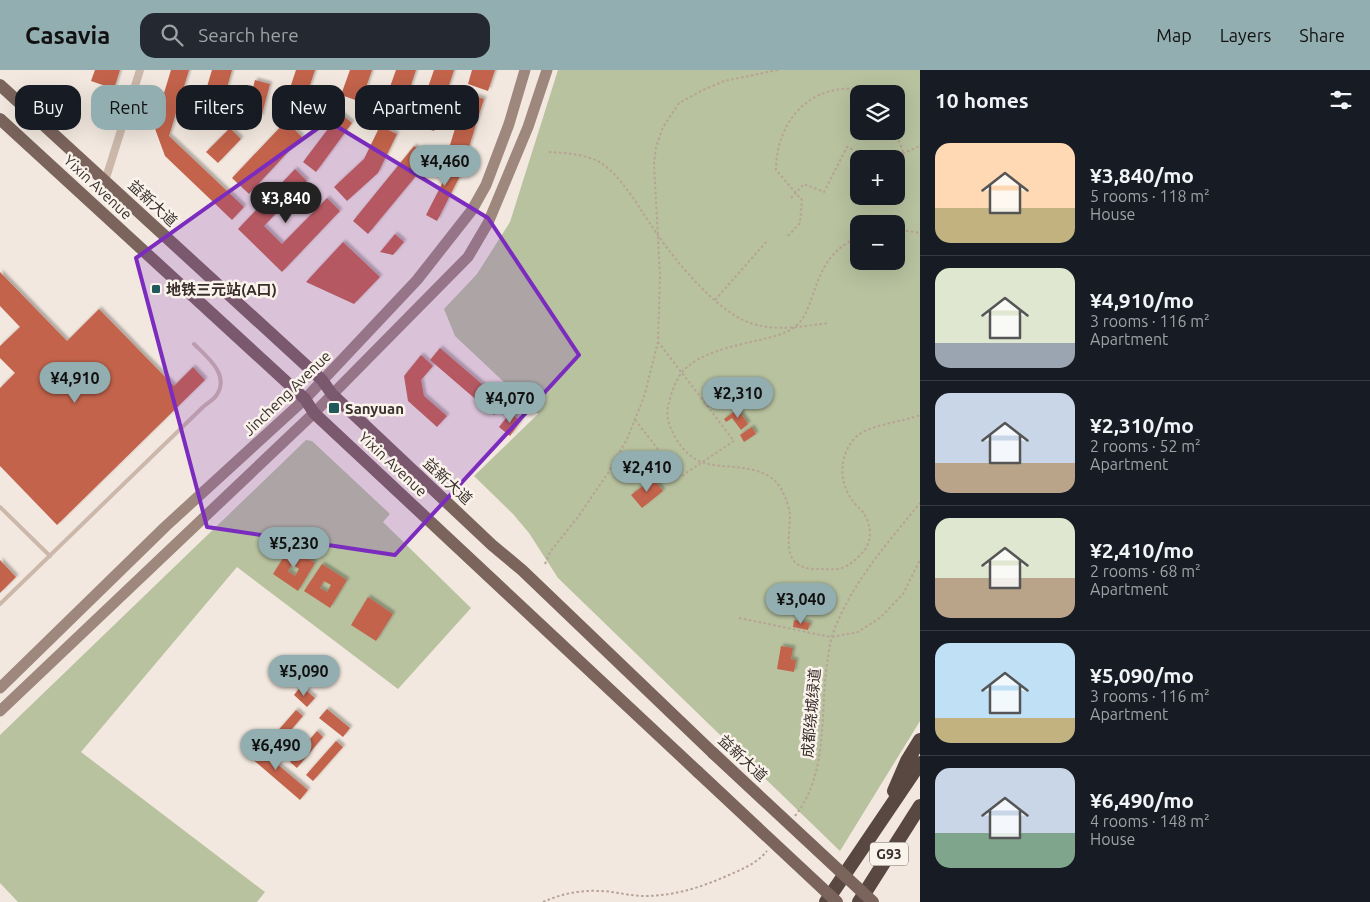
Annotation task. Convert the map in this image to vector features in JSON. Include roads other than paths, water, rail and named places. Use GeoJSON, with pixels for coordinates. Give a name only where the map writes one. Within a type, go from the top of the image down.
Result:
{"type":"FeatureCollection","features":[{"type":"Feature","properties":{"kind":"highway","name":"G93"},"geometry":{"type":"LineString","coordinates":[[826,902],[877,828],[907,761],[920,740]]}},
{"type":"Feature","properties":{"kind":"highway"},"geometry":{"type":"LineString","coordinates":[[877,828],[920,763]]}},
{"type":"Feature","properties":{"kind":"highway","name":"G93"},"geometry":{"type":"LineString","coordinates":[[858,902],[920,806]]}},
{"type":"Feature","properties":{"kind":"main road","name":"Jincheng Avenue"},"geometry":{"type":"LineString","coordinates":[[0,688],[166,526],[305,399],[417,280],[472,210],[486,185],[509,124],[525,70]]}},
{"type":"Feature","properties":{"kind":"main road"},"geometry":{"type":"LineString","coordinates":[[0,711],[314,413],[468,257],[488,223],[528,127],[547,70]]}},
{"type":"Feature","properties":{"kind":"main road","name":"益新大道"},"geometry":{"type":"LineString","coordinates":[[0,85],[322,380],[332,394],[492,545],[522,570],[872,902]]}},
{"type":"Feature","properties":{"kind":"main road","name":"Yixin Avenue"},"geometry":{"type":"LineString","coordinates":[[0,119],[305,399],[314,413],[837,902]]}},
{"type":"Feature","properties":{"kind":"street"},"geometry":{"type":"LineString","coordinates":[[105,181],[140,70]]}},
{"type":"Feature","properties":{"kind":"lane"},"geometry":{"type":"LineString","coordinates":[[0,604],[204,406],[216,397],[220,373],[194,344]]}},
{"type":"Feature","properties":{"kind":"lane"},"geometry":{"type":"LineString","coordinates":[[0,507],[50,556]]}},
{"type":"Feature","properties":{"kind":"place","name":"地铁三元站(A口)"},"geometry":{"type":"Point","coordinates":[156,289]}},
{"type":"Feature","properties":{"kind":"place","name":"Sanyuan"},"geometry":{"type":"Point","coordinates":[334,408]}}]}
